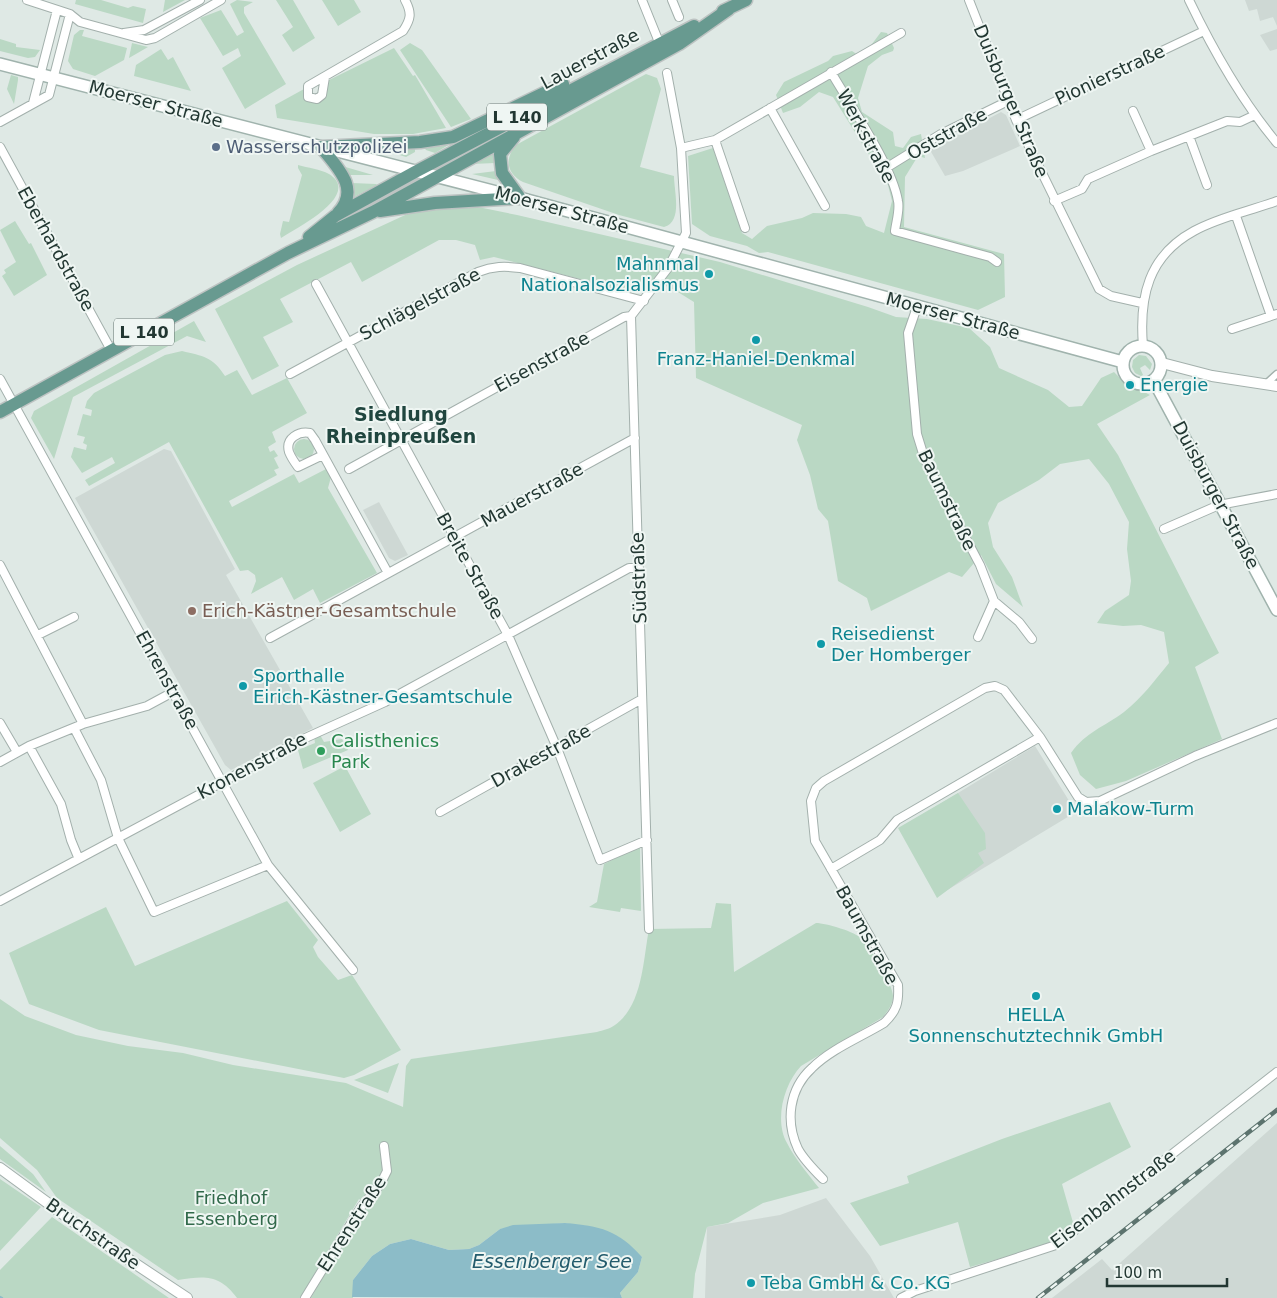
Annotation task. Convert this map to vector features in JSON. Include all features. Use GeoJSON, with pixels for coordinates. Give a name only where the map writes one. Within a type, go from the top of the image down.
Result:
{"type":"FeatureCollection","features":[{"type":"Feature","properties":{"kind":"main road","name":"Lauerstraße"},"geometry":{"type":"LineString","coordinates":[[436,177],[746,0]]}},
{"type":"Feature","properties":{"kind":"main road","name":"Lauerstraße"},"geometry":{"type":"LineString","coordinates":[[415,172],[619,63],[661,48]]}},
{"type":"Feature","properties":{"kind":"main road"},"geometry":{"type":"LineString","coordinates":[[321,148],[420,142],[453,137],[568,81],[619,63]]}},
{"type":"Feature","properties":{"kind":"main road","name":"Moerser Straße"},"geometry":{"type":"LineString","coordinates":[[0,64],[520,198],[1123,362]]}},
{"type":"Feature","properties":{"kind":"main road"},"geometry":{"type":"LineString","coordinates":[[520,198],[502,174],[500,154],[507,143],[526,126]]}},
{"type":"Feature","properties":{"kind":"main road"},"geometry":{"type":"LineString","coordinates":[[321,148],[346,180],[348,192],[346,203],[335,216]]}},
{"type":"Feature","properties":{"kind":"main road","name":"L 140"},"geometry":{"type":"LineString","coordinates":[[294,250],[335,216],[415,172]]}},
{"type":"Feature","properties":{"kind":"main road","name":"L 140"},"geometry":{"type":"LineString","coordinates":[[0,412],[294,250],[373,212],[436,177]]}},
{"type":"Feature","properties":{"kind":"main road"},"geometry":{"type":"LineString","coordinates":[[373,212],[435,204],[520,198]]}},
{"type":"Feature","properties":{"kind":"main road"},"geometry":{"type":"LineString","coordinates":[[1143,346],[1155,350],[1162,363],[1159,374],[1154,381],[1143,385],[1130,381],[1123,369],[1123,362],[1130,350],[1143,346]]}},
{"type":"Feature","properties":{"kind":"main road","name":"Duisburger Straße"},"geometry":{"type":"LineString","coordinates":[[1154,381],[1277,610]]}},
{"type":"Feature","properties":{"kind":"street"},"geometry":{"type":"LineString","coordinates":[[27,0],[70,14],[80,22],[124,33],[136,38],[155,38],[220,0]]}},
{"type":"Feature","properties":{"kind":"street"},"geometry":{"type":"LineString","coordinates":[[124,33],[144,30],[200,0]]}},
{"type":"Feature","properties":{"kind":"street"},"geometry":{"type":"LineString","coordinates":[[325,77],[403,31],[411,19],[410,9],[405,0]]}},
{"type":"Feature","properties":{"kind":"street"},"geometry":{"type":"LineString","coordinates":[[642,0],[661,48]]}},
{"type":"Feature","properties":{"kind":"street"},"geometry":{"type":"LineString","coordinates":[[672,0],[679,17]]}},
{"type":"Feature","properties":{"kind":"street","name":"Duisburger Straße"},"geometry":{"type":"LineString","coordinates":[[969,0],[1016,120],[1054,201],[1099,289],[1111,296],[1142,303]]}},
{"type":"Feature","properties":{"kind":"street"},"geometry":{"type":"LineString","coordinates":[[1189,0],[1204,32],[1255,115],[1277,143]]}},
{"type":"Feature","properties":{"kind":"street"},"geometry":{"type":"LineString","coordinates":[[33,103],[57,10]]}},
{"type":"Feature","properties":{"kind":"street"},"geometry":{"type":"LineString","coordinates":[[0,122],[49,94],[70,14]]}},
{"type":"Feature","properties":{"kind":"street","name":"Pionierstraße"},"geometry":{"type":"LineString","coordinates":[[1016,120],[1204,32]]}},
{"type":"Feature","properties":{"kind":"street"},"geometry":{"type":"LineString","coordinates":[[681,148],[715,140],[901,33]]}},
{"type":"Feature","properties":{"kind":"street","name":"Werkstraße"},"geometry":{"type":"LineString","coordinates":[[831,72],[886,168],[898,203],[895,231],[990,257],[997,262]]}},
{"type":"Feature","properties":{"kind":"street"},"geometry":{"type":"LineString","coordinates":[[631,316],[668,268],[686,233],[681,148],[667,73]]}},
{"type":"Feature","properties":{"kind":"street","name":"Oststraße"},"geometry":{"type":"LineString","coordinates":[[886,168],[941,134],[1008,101]]}},
{"type":"Feature","properties":{"kind":"street"},"geometry":{"type":"LineString","coordinates":[[770,108],[824,206]]}},
{"type":"Feature","properties":{"kind":"street"},"geometry":{"type":"LineString","coordinates":[[1133,111],[1151,151]]}},
{"type":"Feature","properties":{"kind":"street"},"geometry":{"type":"LineString","coordinates":[[1054,201],[1082,189],[1088,179],[1151,151],[1227,121],[1240,122],[1255,115]]}},
{"type":"Feature","properties":{"kind":"street"},"geometry":{"type":"LineString","coordinates":[[1189,136],[1207,185]]}},
{"type":"Feature","properties":{"kind":"street"},"geometry":{"type":"LineString","coordinates":[[715,140],[746,228]]}},
{"type":"Feature","properties":{"kind":"street","name":"Eberhardstraße"},"geometry":{"type":"LineString","coordinates":[[0,147],[111,350]]}},
{"type":"Feature","properties":{"kind":"street"},"geometry":{"type":"LineString","coordinates":[[1143,346],[1142,303],[1148,282],[1157,265],[1175,245],[1194,231],[1277,201]]}},
{"type":"Feature","properties":{"kind":"street"},"geometry":{"type":"LineString","coordinates":[[1232,329],[1274,315],[1236,216]]}},
{"type":"Feature","properties":{"kind":"street","name":"Schlägelstraße"},"geometry":{"type":"LineString","coordinates":[[290,374],[488,268],[502,266],[520,268],[644,301]]}},
{"type":"Feature","properties":{"kind":"street","name":"Breite Straße"},"geometry":{"type":"LineString","coordinates":[[316,284],[508,635],[557,748],[600,860],[647,840]]}},
{"type":"Feature","properties":{"kind":"street","name":"Baumstraße"},"geometry":{"type":"LineString","coordinates":[[917,307],[908,333],[917,434],[924,460],[980,566],[994,602]]}},
{"type":"Feature","properties":{"kind":"street","name":"Südstraße"},"geometry":{"type":"LineString","coordinates":[[631,316],[649,929]]}},
{"type":"Feature","properties":{"kind":"street","name":"Eisenstraße"},"geometry":{"type":"LineString","coordinates":[[349,469],[624,317],[631,316]]}},
{"type":"Feature","properties":{"kind":"street"},"geometry":{"type":"LineString","coordinates":[[1162,363],[1212,376],[1277,386]]}},
{"type":"Feature","properties":{"kind":"street"},"geometry":{"type":"LineString","coordinates":[[1266,384],[1277,374]]}},
{"type":"Feature","properties":{"kind":"street","name":"Ehrenstraße"},"geometry":{"type":"LineString","coordinates":[[0,379],[224,781],[268,865],[353,970]]}},
{"type":"Feature","properties":{"kind":"street"},"geometry":{"type":"LineString","coordinates":[[323,455],[298,467],[289,453],[291,439],[303,432],[310,433],[323,455],[388,573]]}},
{"type":"Feature","properties":{"kind":"street","name":"Mauerstraße"},"geometry":{"type":"LineString","coordinates":[[270,638],[635,438]]}},
{"type":"Feature","properties":{"kind":"street"},"geometry":{"type":"LineString","coordinates":[[1164,529],[1219,504],[1277,494]]}},
{"type":"Feature","properties":{"kind":"street"},"geometry":{"type":"LineString","coordinates":[[0,565],[38,635],[82,724]]}},
{"type":"Feature","properties":{"kind":"street","name":"Kronenstraße"},"geometry":{"type":"LineString","coordinates":[[0,901],[78,857],[118,838],[301,740],[385,702],[629,568],[639,568]]}},
{"type":"Feature","properties":{"kind":"street"},"geometry":{"type":"LineString","coordinates":[[978,637],[994,602],[1019,622],[1032,639]]}},
{"type":"Feature","properties":{"kind":"street"},"geometry":{"type":"LineString","coordinates":[[38,635],[74,617]]}},
{"type":"Feature","properties":{"kind":"street","name":"Baumstraße"},"geometry":{"type":"LineString","coordinates":[[822,1179],[798,1149],[791,1126],[791,1102],[799,1080],[813,1066],[884,1023],[894,1014],[899,1002],[898,984],[815,841],[811,801],[816,788],[824,781],[985,688],[995,686],[1004,690],[1040,737],[1078,797],[1086,802],[1100,801],[1195,756],[1277,723]]}},
{"type":"Feature","properties":{"kind":"street"},"geometry":{"type":"LineString","coordinates":[[0,762],[17,752],[82,724],[147,706],[173,692]]}},
{"type":"Feature","properties":{"kind":"street","name":"Drakestraße"},"geometry":{"type":"LineString","coordinates":[[440,812],[642,700]]}},
{"type":"Feature","properties":{"kind":"street"},"geometry":{"type":"LineString","coordinates":[[0,723],[17,752]]}},
{"type":"Feature","properties":{"kind":"street"},"geometry":{"type":"LineString","coordinates":[[74,728],[101,780],[118,838],[154,912],[268,865]]}},
{"type":"Feature","properties":{"kind":"street","name":"Baumstraße"},"geometry":{"type":"LineString","coordinates":[[831,869],[880,840],[897,820],[1040,737]]}},
{"type":"Feature","properties":{"kind":"street"},"geometry":{"type":"LineString","coordinates":[[30,746],[61,804],[78,857]]}},
{"type":"Feature","properties":{"kind":"street","name":"Eisenbahnstraße"},"geometry":{"type":"LineString","coordinates":[[901,1298],[915,1291],[1056,1246],[1277,1072]]}},
{"type":"Feature","properties":{"kind":"street","name":"Ehrenstraße"},"geometry":{"type":"LineString","coordinates":[[305,1298],[361,1207],[380,1185],[387,1171],[384,1146]]}},
{"type":"Feature","properties":{"kind":"street","name":"Bruchstraße"},"geometry":{"type":"LineString","coordinates":[[0,1168],[86,1231],[187,1298]]}},
{"type":"Feature","properties":{"kind":"shaded area"},"geometry":{"type":"Polygon","coordinates":[[[1245,0],[1277,0],[1277,26],[1273,17],[1260,21],[1257,9],[1249,11],[1245,0]]]}},
{"type":"Feature","properties":{"kind":"shaded area"},"geometry":{"type":"Polygon","coordinates":[[[1277,29],[1277,49],[1270,51],[1260,35],[1277,29]]]}},
{"type":"Feature","properties":{"kind":"shaded area"},"geometry":{"type":"Polygon","coordinates":[[[1001,112],[1006,115],[1020,146],[963,171],[945,176],[930,150],[1001,112]]]}},
{"type":"Feature","properties":{"kind":"shaded area","name":"Erich-Kästner-Gesamtschule"},"geometry":{"type":"Polygon","coordinates":[[[164,449],[171,451],[235,569],[226,575],[313,728],[231,770],[225,765],[75,498],[164,449]]]}},
{"type":"Feature","properties":{"kind":"shaded area"},"geometry":{"type":"Polygon","coordinates":[[[379,502],[408,555],[395,561],[389,558],[363,510],[379,502]]]}},
{"type":"Feature","properties":{"kind":"shaded area"},"geometry":{"type":"Polygon","coordinates":[[[1035,746],[1076,812],[939,895],[899,829],[1035,746]]]}},
{"type":"Feature","properties":{"kind":"shaded area"},"geometry":{"type":"Polygon","coordinates":[[[1277,1123],[1277,1298],[1052,1298],[1102,1259],[1112,1270],[1277,1123]]]}},
{"type":"Feature","properties":{"kind":"shaded area"},"geometry":{"type":"Polygon","coordinates":[[[826,1198],[870,1256],[894,1298],[705,1298],[707,1227],[780,1215],[826,1198]]]}},
{"type":"Feature","properties":{"kind":"green space"},"geometry":{"type":"Polygon","coordinates":[[[76,0],[101,0],[128,8],[133,6],[146,9],[143,23],[75,4],[76,0]]]}},
{"type":"Feature","properties":{"kind":"green space"},"geometry":{"type":"Polygon","coordinates":[[[165,0],[185,0],[163,12],[165,0]]]}},
{"type":"Feature","properties":{"kind":"green space"},"geometry":{"type":"Polygon","coordinates":[[[237,0],[253,2],[244,7],[244,13],[286,84],[245,109],[222,68],[241,56],[238,48],[223,56],[200,18],[221,10],[237,36],[244,32],[230,4],[237,0]]]}},
{"type":"Feature","properties":{"kind":"green space"},"geometry":{"type":"Polygon","coordinates":[[[276,0],[293,0],[315,38],[293,52],[282,35],[293,27],[276,0]]]}},
{"type":"Feature","properties":{"kind":"green space"},"geometry":{"type":"Polygon","coordinates":[[[322,0],[354,0],[361,12],[338,26],[322,0]]]}},
{"type":"Feature","properties":{"kind":"green space"},"geometry":{"type":"Polygon","coordinates":[[[80,30],[84,30],[82,36],[127,48],[124,60],[95,76],[73,69],[68,61],[74,35],[80,30]]]}},
{"type":"Feature","properties":{"kind":"green space"},"geometry":{"type":"Polygon","coordinates":[[[881,32],[887,33],[894,48],[893,51],[882,55],[868,66],[858,98],[862,112],[893,132],[895,146],[903,148],[911,137],[921,134],[925,158],[918,156],[905,177],[904,227],[1004,254],[1005,297],[978,310],[768,252],[759,253],[747,246],[710,236],[692,224],[688,156],[713,148],[742,233],[752,239],[767,226],[802,218],[813,213],[846,214],[861,217],[866,226],[884,233],[892,201],[888,185],[833,97],[819,92],[800,107],[783,113],[776,95],[784,82],[828,61],[833,56],[852,51],[858,55],[869,48],[881,32]]]}},
{"type":"Feature","properties":{"kind":"green space"},"geometry":{"type":"Polygon","coordinates":[[[0,39],[16,44],[16,47],[40,50],[35,57],[28,58],[0,51],[0,39]]]}},
{"type":"Feature","properties":{"kind":"green space"},"geometry":{"type":"Polygon","coordinates":[[[132,43],[148,47],[129,58],[132,43]]]}},
{"type":"Feature","properties":{"kind":"green space"},"geometry":{"type":"Polygon","coordinates":[[[410,43],[422,50],[471,119],[451,127],[400,50],[410,43]]]}},
{"type":"Feature","properties":{"kind":"green space"},"geometry":{"type":"Polygon","coordinates":[[[394,48],[413,76],[415,75],[446,128],[413,134],[374,134],[277,118],[275,105],[304,89],[306,100],[319,103],[325,96],[327,81],[394,48]]]}},
{"type":"Feature","properties":{"kind":"green space"},"geometry":{"type":"Polygon","coordinates":[[[161,49],[168,60],[173,57],[191,91],[134,76],[136,65],[161,49]]]}},
{"type":"Feature","properties":{"kind":"green space"},"geometry":{"type":"Polygon","coordinates":[[[646,74],[657,78],[661,89],[640,167],[674,176],[676,213],[670,224],[664,227],[619,215],[523,182],[513,175],[509,161],[512,150],[516,145],[646,74]]]}},
{"type":"Feature","properties":{"kind":"green space"},"geometry":{"type":"Polygon","coordinates":[[[11,75],[18,77],[14,104],[7,89],[11,75]]]}},
{"type":"Feature","properties":{"kind":"green space"},"geometry":{"type":"Polygon","coordinates":[[[452,143],[435,153],[426,150],[424,147],[452,143]]]}},
{"type":"Feature","properties":{"kind":"green space"},"geometry":{"type":"Polygon","coordinates":[[[415,148],[415,152],[406,157],[380,149],[415,148]]]}},
{"type":"Feature","properties":{"kind":"green space"},"geometry":{"type":"Polygon","coordinates":[[[493,152],[495,163],[472,164],[493,152]]]}},
{"type":"Feature","properties":{"kind":"green space"},"geometry":{"type":"Polygon","coordinates":[[[298,165],[329,174],[337,182],[338,192],[323,210],[281,238],[283,221],[289,222],[302,175],[298,165]]]}},
{"type":"Feature","properties":{"kind":"green space"},"geometry":{"type":"Polygon","coordinates":[[[342,166],[373,175],[348,175],[342,166]]]}},
{"type":"Feature","properties":{"kind":"green space"},"geometry":{"type":"Polygon","coordinates":[[[496,171],[498,180],[472,174],[496,171]]]}},
{"type":"Feature","properties":{"kind":"green space"},"geometry":{"type":"Polygon","coordinates":[[[352,183],[376,184],[377,185],[352,198],[352,183]]]}},
{"type":"Feature","properties":{"kind":"green space"},"geometry":{"type":"Polygon","coordinates":[[[446,206],[483,208],[720,262],[896,317],[927,319],[969,328],[990,347],[999,368],[1048,390],[1069,407],[1082,406],[1101,378],[1114,372],[1123,381],[1150,395],[1097,424],[1118,455],[1219,653],[1195,667],[1222,739],[1126,781],[1096,789],[1080,775],[1071,753],[1089,735],[1131,707],[1169,663],[1164,632],[1141,625],[1123,626],[1097,623],[1105,611],[1129,595],[1131,581],[1127,549],[1129,522],[1109,484],[1089,459],[1060,464],[1039,480],[998,503],[988,523],[993,547],[1012,577],[1023,607],[996,584],[981,555],[962,577],[949,572],[871,611],[867,598],[838,581],[828,521],[818,509],[810,475],[797,440],[802,425],[696,378],[694,302],[667,287],[650,284],[627,291],[494,257],[480,260],[475,245],[456,240],[439,240],[362,282],[351,262],[280,299],[293,322],[263,337],[279,366],[252,380],[215,309],[297,265],[416,210],[446,206]]]}},
{"type":"Feature","properties":{"kind":"green space"},"geometry":{"type":"Polygon","coordinates":[[[15,221],[29,244],[31,243],[47,275],[14,296],[2,276],[6,273],[4,270],[16,262],[0,230],[15,221]]]}},
{"type":"Feature","properties":{"kind":"green space"},"geometry":{"type":"Polygon","coordinates":[[[194,321],[206,342],[187,336],[73,397],[54,459],[31,418],[34,411],[194,321]]]}},
{"type":"Feature","properties":{"kind":"green space"},"geometry":{"type":"Polygon","coordinates":[[[182,351],[207,358],[225,376],[237,370],[252,395],[287,378],[307,413],[272,432],[276,442],[268,447],[270,452],[274,450],[278,456],[274,458],[279,468],[274,470],[277,475],[229,501],[232,507],[294,474],[299,483],[326,469],[331,477],[328,488],[377,573],[320,603],[313,589],[294,600],[282,577],[251,594],[256,581],[255,575],[248,570],[240,571],[169,442],[89,486],[85,480],[115,463],[112,457],[82,473],[71,457],[74,447],[86,450],[87,445],[83,443],[85,437],[77,435],[83,414],[91,416],[92,410],[85,408],[87,401],[94,393],[165,355],[182,351]]]}},
{"type":"Feature","properties":{"kind":"green space"},"geometry":{"type":"Polygon","coordinates":[[[1139,355],[1146,356],[1152,364],[1150,370],[1145,365],[1140,368],[1143,375],[1141,376],[1135,373],[1132,367],[1133,360],[1139,355]]]}},
{"type":"Feature","properties":{"kind":"green space"},"geometry":{"type":"Polygon","coordinates":[[[300,439],[308,439],[314,445],[314,453],[308,459],[300,459],[294,453],[294,445],[300,439]]]}},
{"type":"Feature","properties":{"kind":"green space","name":"Calisthenics Park"},"geometry":{"type":"Polygon","coordinates":[[[319,733],[324,742],[342,739],[348,750],[303,769],[298,750],[315,743],[314,736],[319,733]]]}},
{"type":"Feature","properties":{"kind":"green space"},"geometry":{"type":"Polygon","coordinates":[[[345,766],[371,814],[340,832],[313,783],[345,766]]]}},
{"type":"Feature","properties":{"kind":"green space"},"geometry":{"type":"Polygon","coordinates":[[[958,793],[985,833],[986,849],[978,853],[984,863],[937,898],[898,828],[958,793]]]}},
{"type":"Feature","properties":{"kind":"green space"},"geometry":{"type":"Polygon","coordinates":[[[640,846],[641,911],[621,908],[620,912],[589,907],[597,902],[604,864],[640,846]]]}},
{"type":"Feature","properties":{"kind":"green space"},"geometry":{"type":"Polygon","coordinates":[[[287,901],[318,940],[313,947],[318,957],[338,980],[352,975],[401,1050],[354,1075],[344,1078],[99,1030],[29,1004],[9,953],[106,907],[135,966],[287,901]]]}},
{"type":"Feature","properties":{"kind":"green space","name":"Friedhof Essenberg"},"geometry":{"type":"Polygon","coordinates":[[[716,903],[731,904],[734,972],[816,923],[821,923],[847,931],[862,939],[881,967],[892,991],[893,999],[883,1017],[801,1066],[790,1082],[786,1092],[781,1113],[783,1134],[794,1155],[819,1188],[763,1203],[728,1223],[707,1227],[695,1274],[693,1298],[622,1298],[620,1293],[638,1272],[642,1257],[619,1237],[565,1223],[500,1229],[479,1245],[469,1249],[449,1250],[411,1239],[390,1244],[372,1256],[353,1280],[353,1298],[311,1298],[336,1254],[368,1205],[359,1199],[300,1298],[237,1298],[224,1284],[211,1278],[178,1280],[57,1198],[37,1170],[0,1138],[0,999],[25,1016],[76,1035],[128,1046],[183,1053],[233,1065],[346,1083],[403,1107],[406,1066],[411,1059],[597,1032],[613,1026],[624,1016],[636,994],[643,968],[649,929],[711,928],[716,903]]]}},
{"type":"Feature","properties":{"kind":"green space"},"geometry":{"type":"Polygon","coordinates":[[[399,1063],[388,1093],[354,1080],[399,1063]]]}},
{"type":"Feature","properties":{"kind":"green space"},"geometry":{"type":"Polygon","coordinates":[[[1110,1102],[1131,1147],[1062,1184],[1074,1226],[1054,1243],[970,1267],[958,1222],[880,1246],[850,1203],[909,1183],[907,1176],[1002,1139],[1110,1102]]]}},
{"type":"Feature","properties":{"kind":"green space"},"geometry":{"type":"Polygon","coordinates":[[[0,1146],[33,1174],[46,1192],[0,1159],[0,1146]]]}},
{"type":"Feature","properties":{"kind":"green space"},"geometry":{"type":"Polygon","coordinates":[[[0,1179],[41,1207],[0,1251],[0,1179]]]}},
{"type":"Feature","properties":{"kind":"green space"},"geometry":{"type":"Polygon","coordinates":[[[52,1217],[169,1298],[0,1298],[0,1270],[52,1217]]]}},
{"type":"Feature","properties":{"kind":"water","name":"Essenberger See"},"geometry":{"type":"Polygon","coordinates":[[[565,1223],[608,1231],[625,1241],[642,1257],[638,1272],[620,1293],[622,1298],[352,1297],[353,1280],[372,1256],[390,1244],[411,1239],[449,1250],[469,1249],[479,1245],[500,1229],[513,1225],[565,1223]]]}},
{"type":"Feature","properties":{"kind":"railway"},"geometry":{"type":"LineString","coordinates":[[1038,1298],[1277,1110]]}},
{"type":"Feature","properties":{"kind":"place","name":"Wasserschutzpolizei"},"geometry":{"type":"Point","coordinates":[216,147]}},
{"type":"Feature","properties":{"kind":"place","name":"Mahnmal Nationalsozialismus"},"geometry":{"type":"Point","coordinates":[709,274]}},
{"type":"Feature","properties":{"kind":"place","name":"Franz-Haniel-Denkmal"},"geometry":{"type":"Point","coordinates":[756,340]}},
{"type":"Feature","properties":{"kind":"place","name":"Energie"},"geometry":{"type":"Point","coordinates":[1130,385]}},
{"type":"Feature","properties":{"kind":"place","name":"Erich-Kästner-Gesamtschule"},"geometry":{"type":"Point","coordinates":[192,611]}},
{"type":"Feature","properties":{"kind":"place","name":"Reisedienst Der Homberger"},"geometry":{"type":"Point","coordinates":[821,644]}},
{"type":"Feature","properties":{"kind":"place","name":"Sporthalle Eirich-Kästner-Gesamtschule"},"geometry":{"type":"Point","coordinates":[243,686]}},
{"type":"Feature","properties":{"kind":"place","name":"Calisthenics Park"},"geometry":{"type":"Point","coordinates":[321,751]}},
{"type":"Feature","properties":{"kind":"place","name":"Malakow-Turm"},"geometry":{"type":"Point","coordinates":[1057,809]}},
{"type":"Feature","properties":{"kind":"place","name":"HELLA Sonnenschutztechnik GmbH"},"geometry":{"type":"Point","coordinates":[1036,996]}},
{"type":"Feature","properties":{"kind":"place","name":"Teba GmbH & Co. KG"},"geometry":{"type":"Point","coordinates":[751,1283]}},
{"type":"Feature","properties":{"kind":"district","name":"Siedlung Rheinpreußen"},"geometry":{"type":"Point","coordinates":[401,425]}}]}
